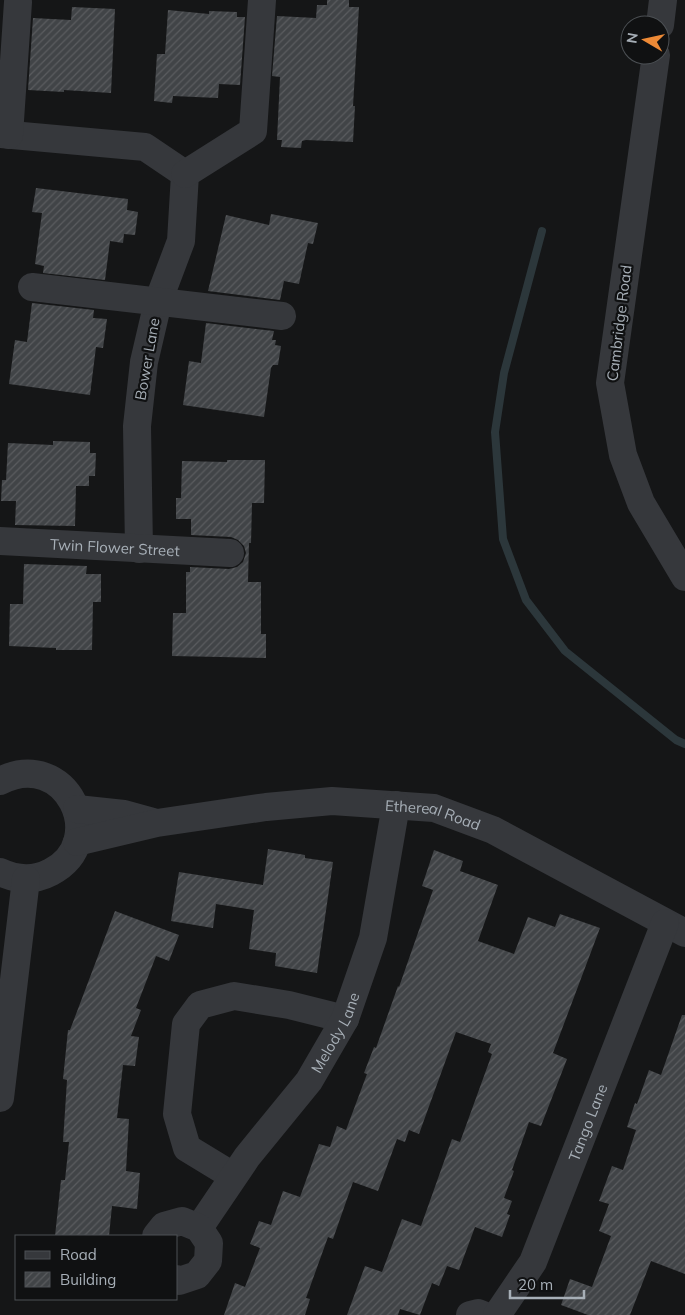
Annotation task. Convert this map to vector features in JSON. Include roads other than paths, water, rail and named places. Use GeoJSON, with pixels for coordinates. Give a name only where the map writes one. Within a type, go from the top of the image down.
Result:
{"type":"FeatureCollection","features":[{"type":"Feature","properties":{"kind":"street"},"geometry":{"type":"LineString","coordinates":[[18,2],[4,134],[145,147],[185,174],[253,131],[262,0]]}},
{"type":"Feature","properties":{"kind":"street"},"geometry":{"type":"LineString","coordinates":[[661,15],[663,0]]}},
{"type":"Feature","properties":{"kind":"street","name":"Cambridge Road"},"geometry":{"type":"LineString","coordinates":[[655,65],[610,383],[623,455],[641,503],[685,577]]}},
{"type":"Feature","properties":{"kind":"street","name":"Bower Lane"},"geometry":{"type":"LineString","coordinates":[[139,549],[136,426],[144,362],[158,302],[181,241],[185,174]]}},
{"type":"Feature","properties":{"kind":"street"},"geometry":{"type":"LineString","coordinates":[[32,287],[282,316]]}},
{"type":"Feature","properties":{"kind":"street","name":"Twin Flower Street"},"geometry":{"type":"LineString","coordinates":[[0,541],[230,553]]}},
{"type":"Feature","properties":{"kind":"street"},"geometry":{"type":"LineString","coordinates":[[0,781],[16,774],[32,774],[47,777],[60,785],[71,797],[77,809],[80,827],[77,842],[69,858],[57,869],[42,877],[26,879],[11,877],[0,872]]}},
{"type":"Feature","properties":{"kind":"street","name":"Ethereal Road"},"geometry":{"type":"LineString","coordinates":[[77,842],[157,823],[266,807],[332,801],[434,808],[493,830],[675,928]]}},
{"type":"Feature","properties":{"kind":"street","name":"Melody Lane"},"geometry":{"type":"LineString","coordinates":[[199,1228],[233,1176],[309,1081],[345,1019],[373,938],[396,805]]}},
{"type":"Feature","properties":{"kind":"street","name":"Ethereal Road"},"geometry":{"type":"LineString","coordinates":[[77,809],[124,814],[157,823]]}},
{"type":"Feature","properties":{"kind":"street"},"geometry":{"type":"LineString","coordinates":[[0,1098],[26,879]]}},
{"type":"Feature","properties":{"kind":"street","name":"Tango Lane"},"geometry":{"type":"LineString","coordinates":[[497,1315],[533,1262],[675,928]]}},
{"type":"Feature","properties":{"kind":"street"},"geometry":{"type":"LineString","coordinates":[[233,1176],[187,1148],[177,1114],[186,1024],[200,1005],[234,996],[289,1005],[345,1019]]}},
{"type":"Feature","properties":{"kind":"street"},"geometry":{"type":"LineString","coordinates":[[157,1235],[164,1226],[182,1221],[199,1228],[209,1243],[208,1261],[197,1276],[178,1281]]}},
{"type":"Feature","properties":{"kind":"street"},"geometry":{"type":"LineString","coordinates":[[470,1315],[478,1313],[483,1315]]}},
{"type":"Feature","properties":{"kind":"waterway"},"geometry":{"type":"LineString","coordinates":[[542,231],[504,373],[495,432],[503,539],[526,600],[565,651],[676,740],[685,744]]}}]}
